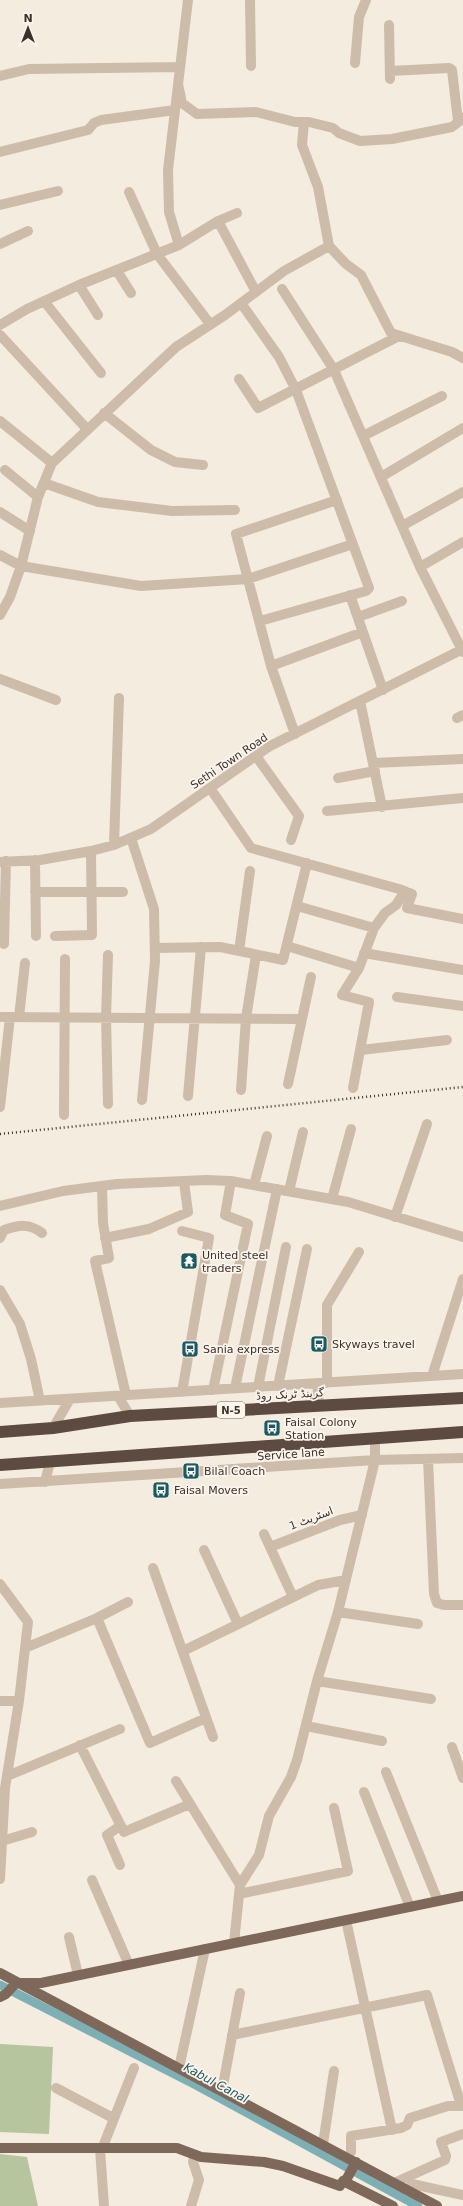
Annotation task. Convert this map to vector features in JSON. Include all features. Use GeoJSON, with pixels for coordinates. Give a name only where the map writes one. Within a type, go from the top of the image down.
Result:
{"type":"FeatureCollection","features":[{"type":"Feature","properties":{"kind":"highway","name":"گرینڈ ٹرنک روڈ"},"geometry":{"type":"LineString","coordinates":[[0,1432],[53,1428],[130,1416],[463,1398]]}},
{"type":"Feature","properties":{"kind":"highway"},"geometry":{"type":"LineString","coordinates":[[0,1465],[463,1432]]}},
{"type":"Feature","properties":{"kind":"main road"},"geometry":{"type":"LineString","coordinates":[[3,1996],[16,1984],[41,1983],[463,1896]]}},
{"type":"Feature","properties":{"kind":"main road"},"geometry":{"type":"LineString","coordinates":[[0,1973],[16,1984],[179,2068],[323,2144],[354,2164],[437,2206]]}},
{"type":"Feature","properties":{"kind":"main road"},"geometry":{"type":"LineString","coordinates":[[0,2148],[177,2148],[194,2156],[264,2162],[283,2166],[340,2186],[343,2181],[346,2180],[354,2164]]}},
{"type":"Feature","properties":{"kind":"main road"},"geometry":{"type":"LineString","coordinates":[[346,2180],[390,2205]]}},
{"type":"Feature","properties":{"kind":"street"},"geometry":{"type":"LineString","coordinates":[[179,245],[168,212],[168,170],[188,0]]}},
{"type":"Feature","properties":{"kind":"street"},"geometry":{"type":"LineString","coordinates":[[250,0],[251,66]]}},
{"type":"Feature","properties":{"kind":"street"},"geometry":{"type":"LineString","coordinates":[[354,63],[359,17],[366,0]]}},
{"type":"Feature","properties":{"kind":"street"},"geometry":{"type":"LineString","coordinates":[[178,84],[182,103],[197,114],[256,112],[295,122],[304,122],[333,128],[339,133],[360,141],[392,139],[452,127],[461,119],[452,70],[449,68],[390,75],[389,25]]}},
{"type":"Feature","properties":{"kind":"street"},"geometry":{"type":"LineString","coordinates":[[0,73],[29,69],[180,67]]}},
{"type":"Feature","properties":{"kind":"street"},"geometry":{"type":"LineString","coordinates":[[0,152],[88,130],[94,123],[101,120],[174,110]]}},
{"type":"Feature","properties":{"kind":"street"},"geometry":{"type":"LineString","coordinates":[[304,122],[302,145],[318,187],[329,246],[346,264],[361,275],[391,333],[452,352],[463,358]]}},
{"type":"Feature","properties":{"kind":"street"},"geometry":{"type":"LineString","coordinates":[[0,205],[58,191]]}},
{"type":"Feature","properties":{"kind":"street"},"geometry":{"type":"LineString","coordinates":[[129,192],[157,254],[210,324]]}},
{"type":"Feature","properties":{"kind":"street"},"geometry":{"type":"LineString","coordinates":[[0,325],[44,301],[79,285],[179,245],[218,222],[237,213]]}},
{"type":"Feature","properties":{"kind":"street"},"geometry":{"type":"LineString","coordinates":[[218,222],[256,292]]}},
{"type":"Feature","properties":{"kind":"street"},"geometry":{"type":"LineString","coordinates":[[0,244],[28,230]]}},
{"type":"Feature","properties":{"kind":"street"},"geometry":{"type":"LineString","coordinates":[[0,615],[4,601],[21,566],[38,497],[52,463],[176,346],[242,303],[284,271],[329,246]]}},
{"type":"Feature","properties":{"kind":"street"},"geometry":{"type":"LineString","coordinates":[[117,271],[131,293]]}},
{"type":"Feature","properties":{"kind":"street"},"geometry":{"type":"LineString","coordinates":[[79,285],[98,315]]}},
{"type":"Feature","properties":{"kind":"street"},"geometry":{"type":"LineString","coordinates":[[282,288],[334,370],[420,567],[463,650]]}},
{"type":"Feature","properties":{"kind":"street"},"geometry":{"type":"LineString","coordinates":[[44,301],[101,373]]}},
{"type":"Feature","properties":{"kind":"street"},"geometry":{"type":"LineString","coordinates":[[242,303],[279,357],[296,390],[369,588],[366,591],[260,621]]}},
{"type":"Feature","properties":{"kind":"street"},"geometry":{"type":"LineString","coordinates":[[0,335],[87,429]]}},
{"type":"Feature","properties":{"kind":"street"},"geometry":{"type":"LineString","coordinates":[[239,379],[258,408],[296,390],[399,336]]}},
{"type":"Feature","properties":{"kind":"street"},"geometry":{"type":"LineString","coordinates":[[363,436],[442,396]]}},
{"type":"Feature","properties":{"kind":"street"},"geometry":{"type":"LineString","coordinates":[[104,413],[151,450],[175,462],[203,465]]}},
{"type":"Feature","properties":{"kind":"street"},"geometry":{"type":"LineString","coordinates":[[0,421],[52,463]]}},
{"type":"Feature","properties":{"kind":"street"},"geometry":{"type":"LineString","coordinates":[[381,477],[463,428]]}},
{"type":"Feature","properties":{"kind":"street"},"geometry":{"type":"LineString","coordinates":[[5,470],[38,497]]}},
{"type":"Feature","properties":{"kind":"street"},"geometry":{"type":"LineString","coordinates":[[44,483],[98,502],[172,511],[235,510]]}},
{"type":"Feature","properties":{"kind":"street"},"geometry":{"type":"LineString","coordinates":[[402,526],[463,492]]}},
{"type":"Feature","properties":{"kind":"street"},"geometry":{"type":"LineString","coordinates":[[295,734],[271,666],[236,534],[337,500]]}},
{"type":"Feature","properties":{"kind":"street"},"geometry":{"type":"LineString","coordinates":[[0,512],[30,531]]}},
{"type":"Feature","properties":{"kind":"street"},"geometry":{"type":"LineString","coordinates":[[420,567],[463,542]]}},
{"type":"Feature","properties":{"kind":"street"},"geometry":{"type":"LineString","coordinates":[[0,555],[21,566],[141,586],[248,579],[353,544]]}},
{"type":"Feature","properties":{"kind":"street"},"geometry":{"type":"LineString","coordinates":[[350,595],[384,690]]}},
{"type":"Feature","properties":{"kind":"street"},"geometry":{"type":"LineString","coordinates":[[358,616],[402,601]]}},
{"type":"Feature","properties":{"kind":"street"},"geometry":{"type":"LineString","coordinates":[[271,666],[363,632]]}},
{"type":"Feature","properties":{"kind":"street","name":"Sethi Town Road"},"geometry":{"type":"LineString","coordinates":[[3,862],[35,860],[91,851],[114,845],[151,829],[256,756],[295,734],[463,650]]}},
{"type":"Feature","properties":{"kind":"street"},"geometry":{"type":"LineString","coordinates":[[0,679],[56,700]]}},
{"type":"Feature","properties":{"kind":"street"},"geometry":{"type":"LineString","coordinates":[[114,845],[119,698]]}},
{"type":"Feature","properties":{"kind":"street"},"geometry":{"type":"LineString","coordinates":[[360,701],[375,767],[382,807]]}},
{"type":"Feature","properties":{"kind":"street"},"geometry":{"type":"LineString","coordinates":[[256,756],[299,816],[292,840]]}},
{"type":"Feature","properties":{"kind":"street"},"geometry":{"type":"LineString","coordinates":[[338,778],[375,767],[463,759]]}},
{"type":"Feature","properties":{"kind":"street"},"geometry":{"type":"LineString","coordinates":[[210,788],[251,848],[404,891],[412,894],[407,908],[463,919]]}},
{"type":"Feature","properties":{"kind":"street"},"geometry":{"type":"LineString","coordinates":[[327,811],[382,807],[463,798]]}},
{"type":"Feature","properties":{"kind":"street"},"geometry":{"type":"LineString","coordinates":[[131,838],[154,909],[155,948],[151,1018],[142,1100]]}},
{"type":"Feature","properties":{"kind":"street"},"geometry":{"type":"LineString","coordinates":[[55,936],[92,935],[91,851]]}},
{"type":"Feature","properties":{"kind":"street"},"geometry":{"type":"LineString","coordinates":[[35,860],[36,936]]}},
{"type":"Feature","properties":{"kind":"street"},"geometry":{"type":"LineString","coordinates":[[3,862],[4,944]]}},
{"type":"Feature","properties":{"kind":"street"},"geometry":{"type":"LineString","coordinates":[[155,948],[220,947],[283,960],[308,863]]}},
{"type":"Feature","properties":{"kind":"street"},"geometry":{"type":"LineString","coordinates":[[239,951],[250,872]]}},
{"type":"Feature","properties":{"kind":"street"},"geometry":{"type":"LineString","coordinates":[[353,1088],[370,1002],[342,994],[359,968],[374,928],[385,913],[396,905],[404,891]]}},
{"type":"Feature","properties":{"kind":"street"},"geometry":{"type":"LineString","coordinates":[[36,892],[123,892]]}},
{"type":"Feature","properties":{"kind":"street"},"geometry":{"type":"LineString","coordinates":[[296,906],[374,928]]}},
{"type":"Feature","properties":{"kind":"street"},"geometry":{"type":"LineString","coordinates":[[287,946],[359,968]]}},
{"type":"Feature","properties":{"kind":"street"},"geometry":{"type":"LineString","coordinates":[[188,1096],[193,1018],[201,948]]}},
{"type":"Feature","properties":{"kind":"street"},"geometry":{"type":"LineString","coordinates":[[364,953],[463,970]]}},
{"type":"Feature","properties":{"kind":"street"},"geometry":{"type":"LineString","coordinates":[[108,955],[106,1017],[108,1104]]}},
{"type":"Feature","properties":{"kind":"street"},"geometry":{"type":"LineString","coordinates":[[241,1090],[246,1018],[256,955]]}},
{"type":"Feature","properties":{"kind":"street"},"geometry":{"type":"LineString","coordinates":[[64,1115],[65,959]]}},
{"type":"Feature","properties":{"kind":"street"},"geometry":{"type":"LineString","coordinates":[[0,1107],[10,1017],[26,963]]}},
{"type":"Feature","properties":{"kind":"street"},"geometry":{"type":"LineString","coordinates":[[288,1084],[300,1019],[311,977]]}},
{"type":"Feature","properties":{"kind":"street"},"geometry":{"type":"LineString","coordinates":[[396,997],[463,1006]]}},
{"type":"Feature","properties":{"kind":"street"},"geometry":{"type":"LineString","coordinates":[[10,1017],[300,1019]]}},
{"type":"Feature","properties":{"kind":"street"},"geometry":{"type":"LineString","coordinates":[[361,1050],[447,1040]]}},
{"type":"Feature","properties":{"kind":"street"},"geometry":{"type":"LineString","coordinates":[[395,1217],[427,1124]]}},
{"type":"Feature","properties":{"kind":"street"},"geometry":{"type":"LineString","coordinates":[[332,1199],[351,1128]]}},
{"type":"Feature","properties":{"kind":"street"},"geometry":{"type":"LineString","coordinates":[[289,1191],[303,1132]]}},
{"type":"Feature","properties":{"kind":"street"},"geometry":{"type":"LineString","coordinates":[[254,1185],[267,1136]]}},
{"type":"Feature","properties":{"kind":"street"},"geometry":{"type":"LineString","coordinates":[[0,1206],[63,1191],[102,1186],[231,1181],[348,1202],[463,1237]]}},
{"type":"Feature","properties":{"kind":"street"},"geometry":{"type":"LineString","coordinates":[[214,1390],[248,1224],[225,1215],[231,1181]]}},
{"type":"Feature","properties":{"kind":"street"},"geometry":{"type":"LineString","coordinates":[[105,1238],[149,1229],[188,1212],[184,1182]]}},
{"type":"Feature","properties":{"kind":"street"},"geometry":{"type":"LineString","coordinates":[[102,1186],[105,1238],[108,1258],[95,1261],[122,1395],[130,1416]]}},
{"type":"Feature","properties":{"kind":"street"},"geometry":{"type":"LineString","coordinates":[[234,1388],[277,1189]]}},
{"type":"Feature","properties":{"kind":"street"},"geometry":{"type":"LineString","coordinates":[[0,1238],[4,1230],[21,1224],[35,1227],[42,1233]]}},
{"type":"Feature","properties":{"kind":"street"},"geometry":{"type":"LineString","coordinates":[[182,1231],[209,1238],[182,1392]]}},
{"type":"Feature","properties":{"kind":"street"},"geometry":{"type":"LineString","coordinates":[[258,1387],[286,1247]]}},
{"type":"Feature","properties":{"kind":"street"},"geometry":{"type":"LineString","coordinates":[[278,1386],[307,1249]]}},
{"type":"Feature","properties":{"kind":"street"},"geometry":{"type":"LineString","coordinates":[[319,1405],[322,1383],[327,1306],[359,1252]]}},
{"type":"Feature","properties":{"kind":"street"},"geometry":{"type":"LineString","coordinates":[[432,1376],[463,1279]]}},
{"type":"Feature","properties":{"kind":"street"},"geometry":{"type":"LineString","coordinates":[[0,1290],[20,1324],[31,1359],[40,1401]]}},
{"type":"Feature","properties":{"kind":"street"},"geometry":{"type":"LineString","coordinates":[[0,1403],[463,1374]]}},
{"type":"Feature","properties":{"kind":"street"},"geometry":{"type":"LineString","coordinates":[[53,1428],[70,1399]]}},
{"type":"Feature","properties":{"kind":"street"},"geometry":{"type":"LineString","coordinates":[[234,1943],[240,1890],[259,1855],[269,1816],[291,1777],[317,1681],[338,1612],[375,1460],[375,1438]]}},
{"type":"Feature","properties":{"kind":"street","name":"Service lane"},"geometry":{"type":"LineString","coordinates":[[0,1484],[375,1460],[463,1458]]}},
{"type":"Feature","properties":{"kind":"street"},"geometry":{"type":"LineString","coordinates":[[428,1459],[434,1594],[437,1603],[444,1605],[463,1605]]}},
{"type":"Feature","properties":{"kind":"street"},"geometry":{"type":"LineString","coordinates":[[45,1482],[50,1462]]}},
{"type":"Feature","properties":{"kind":"street","name":"اسٹریٹ 1"},"geometry":{"type":"LineString","coordinates":[[270,1547],[340,1520],[362,1515]]}},
{"type":"Feature","properties":{"kind":"street"},"geometry":{"type":"LineString","coordinates":[[264,1534],[293,1597]]}},
{"type":"Feature","properties":{"kind":"street"},"geometry":{"type":"LineString","coordinates":[[204,1550],[238,1624]]}},
{"type":"Feature","properties":{"kind":"street"},"geometry":{"type":"LineString","coordinates":[[154,1568],[213,1737]]}},
{"type":"Feature","properties":{"kind":"street"},"geometry":{"type":"LineString","coordinates":[[183,1652],[318,1584],[346,1580]]}},
{"type":"Feature","properties":{"kind":"street"},"geometry":{"type":"LineString","coordinates":[[0,1584],[26,1618],[25,1648],[19,1701],[7,1776],[2,1788],[0,1879]]}},
{"type":"Feature","properties":{"kind":"street"},"geometry":{"type":"LineString","coordinates":[[25,1648],[97,1618],[128,1602]]}},
{"type":"Feature","properties":{"kind":"street"},"geometry":{"type":"LineString","coordinates":[[338,1612],[418,1624]]}},
{"type":"Feature","properties":{"kind":"street"},"geometry":{"type":"LineString","coordinates":[[97,1618],[150,1743],[206,1718]]}},
{"type":"Feature","properties":{"kind":"street"},"geometry":{"type":"LineString","coordinates":[[317,1681],[430,1699]]}},
{"type":"Feature","properties":{"kind":"street"},"geometry":{"type":"LineString","coordinates":[[0,1701],[19,1701]]}},
{"type":"Feature","properties":{"kind":"street"},"geometry":{"type":"LineString","coordinates":[[306,1726],[382,1741]]}},
{"type":"Feature","properties":{"kind":"street"},"geometry":{"type":"LineString","coordinates":[[7,1776],[120,1729]]}},
{"type":"Feature","properties":{"kind":"street"},"geometry":{"type":"LineString","coordinates":[[80,1745],[124,1832],[190,1804]]}},
{"type":"Feature","properties":{"kind":"street"},"geometry":{"type":"LineString","coordinates":[[452,1746],[463,1778]]}},
{"type":"Feature","properties":{"kind":"street"},"geometry":{"type":"LineString","coordinates":[[386,1772],[438,1901]]}},
{"type":"Feature","properties":{"kind":"street"},"geometry":{"type":"LineString","coordinates":[[176,1781],[240,1890]]}},
{"type":"Feature","properties":{"kind":"street"},"geometry":{"type":"LineString","coordinates":[[364,1792],[410,1907]]}},
{"type":"Feature","properties":{"kind":"street"},"geometry":{"type":"LineString","coordinates":[[240,1890],[348,1871],[334,1808]]}},
{"type":"Feature","properties":{"kind":"street"},"geometry":{"type":"LineString","coordinates":[[120,1826],[106,1835],[120,1866]]}},
{"type":"Feature","properties":{"kind":"street"},"geometry":{"type":"LineString","coordinates":[[2,1841],[32,1832]]}},
{"type":"Feature","properties":{"kind":"street"},"geometry":{"type":"LineString","coordinates":[[92,1880],[129,1965]]}},
{"type":"Feature","properties":{"kind":"street"},"geometry":{"type":"LineString","coordinates":[[346,1920],[392,2130]]}},
{"type":"Feature","properties":{"kind":"street"},"geometry":{"type":"LineString","coordinates":[[69,1937],[78,1975]]}},
{"type":"Feature","properties":{"kind":"street"},"geometry":{"type":"LineString","coordinates":[[179,2068],[206,1949]]}},
{"type":"Feature","properties":{"kind":"street"},"geometry":{"type":"LineString","coordinates":[[222,2091],[240,1993]]}},
{"type":"Feature","properties":{"kind":"street"},"geometry":{"type":"LineString","coordinates":[[232,2035],[427,1995],[462,2105],[448,2106],[410,2118],[405,2126],[392,2130],[351,2136],[351,2152]]}},
{"type":"Feature","properties":{"kind":"street"},"geometry":{"type":"LineString","coordinates":[[104,2206],[101,2149],[134,2068]]}},
{"type":"Feature","properties":{"kind":"street"},"geometry":{"type":"LineString","coordinates":[[323,2144],[334,2071]]}},
{"type":"Feature","properties":{"kind":"street"},"geometry":{"type":"LineString","coordinates":[[56,2088],[113,2118]]}},
{"type":"Feature","properties":{"kind":"street"},"geometry":{"type":"LineString","coordinates":[[394,2183],[445,2160],[446,2156],[441,2142],[463,2134]]}},
{"type":"Feature","properties":{"kind":"street"},"geometry":{"type":"LineString","coordinates":[[191,2206],[199,2180],[193,2162],[194,2156]]}},
{"type":"Feature","properties":{"kind":"street"},"geometry":{"type":"LineString","coordinates":[[408,2191],[412,2184],[463,2195]]}},
{"type":"Feature","properties":{"kind":"green space"},"geometry":{"type":"Polygon","coordinates":[[[0,2044],[53,2047],[49,2134],[0,2132],[0,2044]]]}},
{"type":"Feature","properties":{"kind":"green space"},"geometry":{"type":"Polygon","coordinates":[[[0,2154],[27,2157],[38,2206],[0,2206],[0,2154]]]}},
{"type":"Feature","properties":{"kind":"waterway","name":"Kabul Canal"},"geometry":{"type":"LineString","coordinates":[[0,1985],[196,2085],[418,2206]]}},
{"type":"Feature","properties":{"kind":"railway"},"geometry":{"type":"LineString","coordinates":[[0,1134],[463,1087]]}},
{"type":"Feature","properties":{"kind":"place","name":"United steel traders"},"geometry":{"type":"Point","coordinates":[189,1261]}},
{"type":"Feature","properties":{"kind":"place","name":"Skyways travel"},"geometry":{"type":"Point","coordinates":[319,1344]}},
{"type":"Feature","properties":{"kind":"place","name":"Sania express"},"geometry":{"type":"Point","coordinates":[190,1349]}},
{"type":"Feature","properties":{"kind":"place","name":"Faisal Colony Station"},"geometry":{"type":"Point","coordinates":[272,1428]}},
{"type":"Feature","properties":{"kind":"place","name":"Bilal Coach"},"geometry":{"type":"Point","coordinates":[191,1471]}},
{"type":"Feature","properties":{"kind":"place","name":"Faisal Movers"},"geometry":{"type":"Point","coordinates":[161,1490]}}]}
